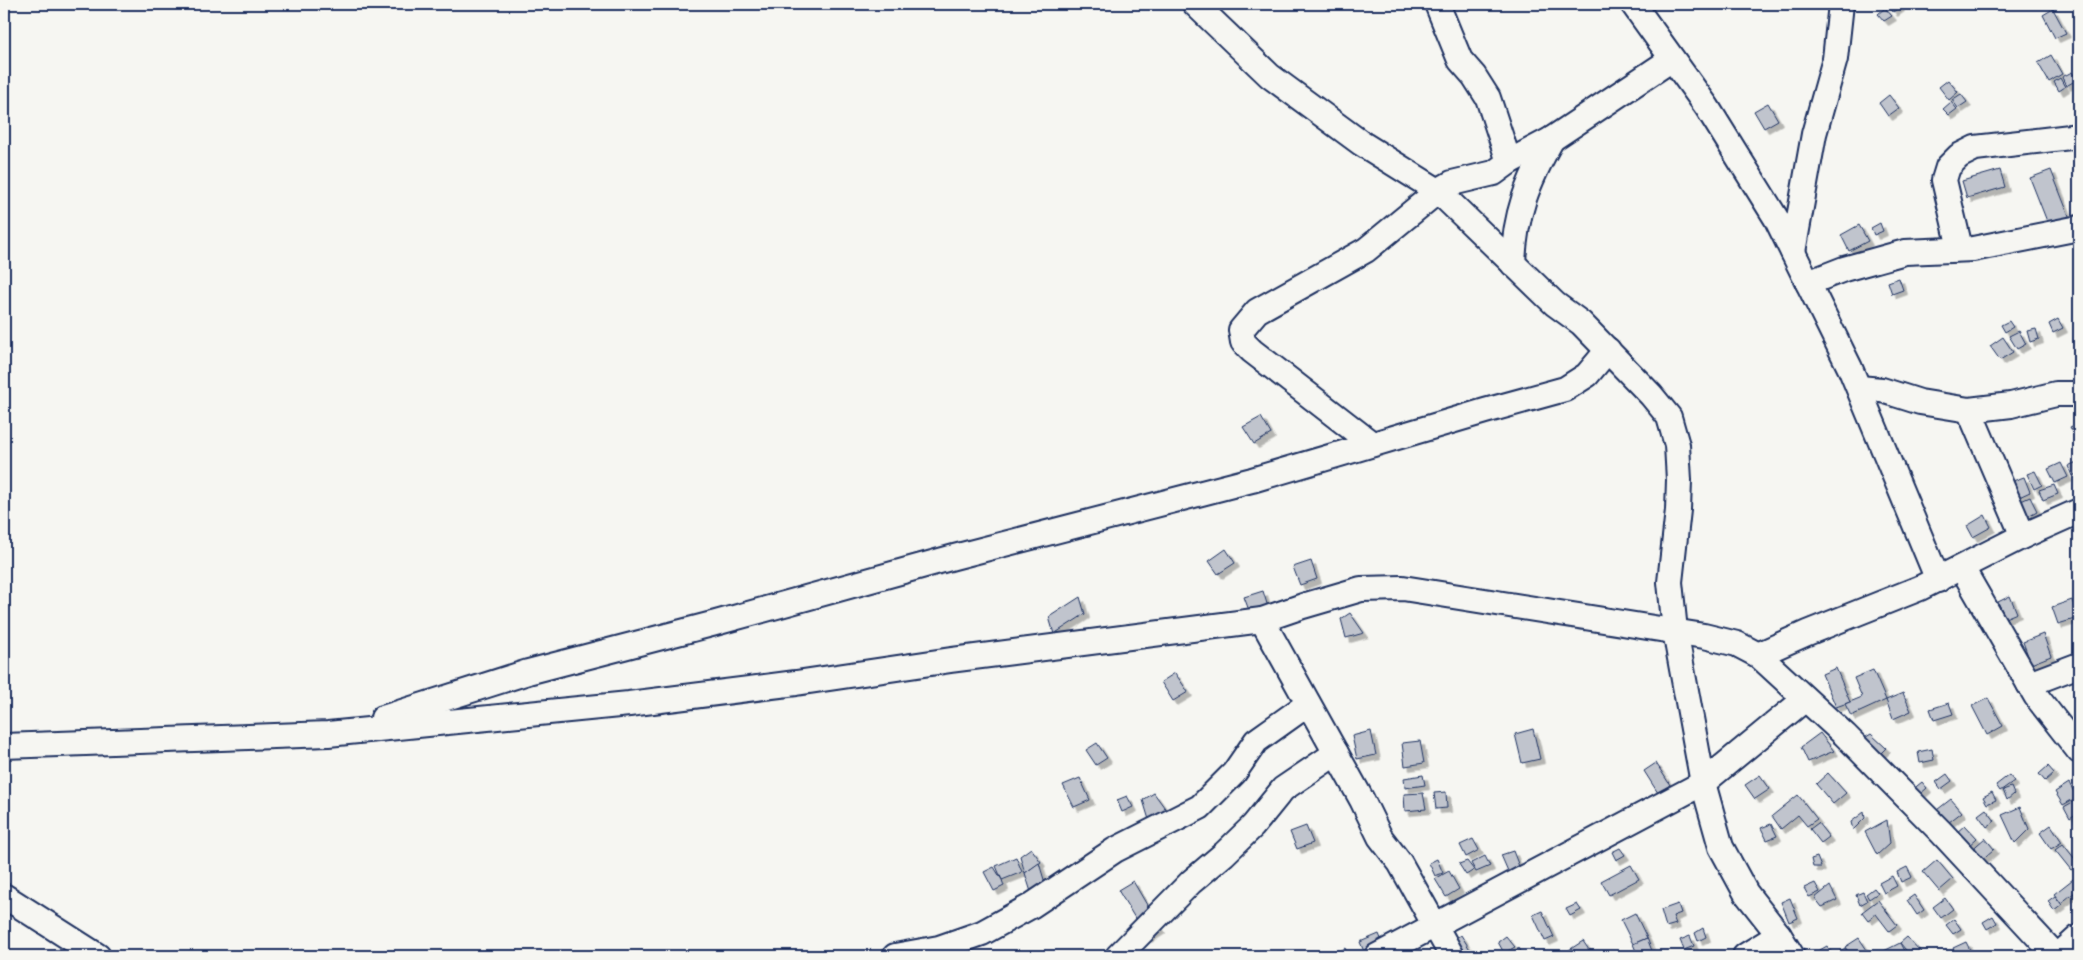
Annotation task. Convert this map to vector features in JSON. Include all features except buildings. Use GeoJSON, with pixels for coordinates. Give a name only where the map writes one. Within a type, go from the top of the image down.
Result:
{"type":"FeatureCollection","features":[{"type":"Feature","properties":{"kind":"street"},"geometry":{"type":"LineString","coordinates":[[1194,4],[1270,76],[1361,143],[1438,191],[1554,304],[1581,323],[1669,417],[1677,445],[1678,510],[1670,582],[1675,631],[1703,783],[1721,847],[1746,893],[1779,935],[1792,956]]}},
{"type":"Feature","properties":{"kind":"street"},"geometry":{"type":"LineString","coordinates":[[1437,4],[1460,60],[1474,76],[1488,98],[1509,162]]}},
{"type":"Feature","properties":{"kind":"street"},"geometry":{"type":"LineString","coordinates":[[1633,4],[1712,115],[1776,218],[1859,388],[1938,580]]}},
{"type":"Feature","properties":{"kind":"street"},"geometry":{"type":"LineString","coordinates":[[1793,252],[1814,134],[1835,59],[1844,5]]}},
{"type":"Feature","properties":{"kind":"street"},"geometry":{"type":"LineString","coordinates":[[1372,444],[1252,351],[1243,342],[1241,330],[1256,312],[1366,250],[1438,191],[1452,183],[1494,173],[1509,162],[1552,139],[1672,59]]}},
{"type":"Feature","properties":{"kind":"street"},"geometry":{"type":"LineString","coordinates":[[1960,248],[1944,180],[1948,167],[1954,161],[1975,148],[2079,136]]}},
{"type":"Feature","properties":{"kind":"street"},"geometry":{"type":"LineString","coordinates":[[1514,264],[1515,235],[1523,199],[1534,171],[1552,139]]}},
{"type":"Feature","properties":{"kind":"street"},"geometry":{"type":"LineString","coordinates":[[1808,283],[1905,252],[1960,248],[1973,249],[2079,228]]}},
{"type":"Feature","properties":{"kind":"street"},"geometry":{"type":"LineString","coordinates":[[328,734],[528,672],[712,624],[954,557],[1252,480],[1485,410],[1565,389],[1587,375],[1608,350]]}},
{"type":"Feature","properties":{"kind":"street"},"geometry":{"type":"LineString","coordinates":[[1859,388],[1882,390],[1920,402],[1969,410],[2011,405],[2056,394],[2079,394]]}},
{"type":"Feature","properties":{"kind":"street"},"geometry":{"type":"LineString","coordinates":[[1969,410],[2023,536]]}},
{"type":"Feature","properties":{"kind":"street"},"geometry":{"type":"LineString","coordinates":[[1758,655],[1806,633],[1938,580],[2023,536],[2079,511]]}},
{"type":"Feature","properties":{"kind":"street"},"geometry":{"type":"LineString","coordinates":[[1962,568],[2036,696],[2079,751]]}},
{"type":"Feature","properties":{"kind":"street"},"geometry":{"type":"LineString","coordinates":[[4,746],[328,734],[658,700],[1262,620],[1362,589],[1403,588],[1675,631],[1737,644],[1758,655],[1845,735],[1941,832],[2057,956],[2079,937]]}},
{"type":"Feature","properties":{"kind":"street"},"geometry":{"type":"LineString","coordinates":[[1262,620],[1362,800],[1380,837],[1400,863],[1452,956]]}},
{"type":"Feature","properties":{"kind":"street"},"geometry":{"type":"LineString","coordinates":[[2029,684],[2079,665]]}},
{"type":"Feature","properties":{"kind":"street"},"geometry":{"type":"LineString","coordinates":[[1377,956],[1703,783],[1805,699]]}},
{"type":"Feature","properties":{"kind":"street"},"geometry":{"type":"LineString","coordinates":[[895,956],[939,948],[982,933],[1031,906],[1116,850],[1200,807],[1234,773],[1256,741],[1308,704]]}},
{"type":"Feature","properties":{"kind":"street"},"geometry":{"type":"LineString","coordinates":[[1118,956],[1190,882],[1224,854],[1252,826],[1282,789],[1336,753]]}},
{"type":"Feature","properties":{"kind":"street"},"geometry":{"type":"LineString","coordinates":[[4,896],[98,956]]}},
{"type":"Feature","properties":{"kind":"street"},"geometry":{"type":"LineString","coordinates":[[1745,956],[1779,935]]}}]}
